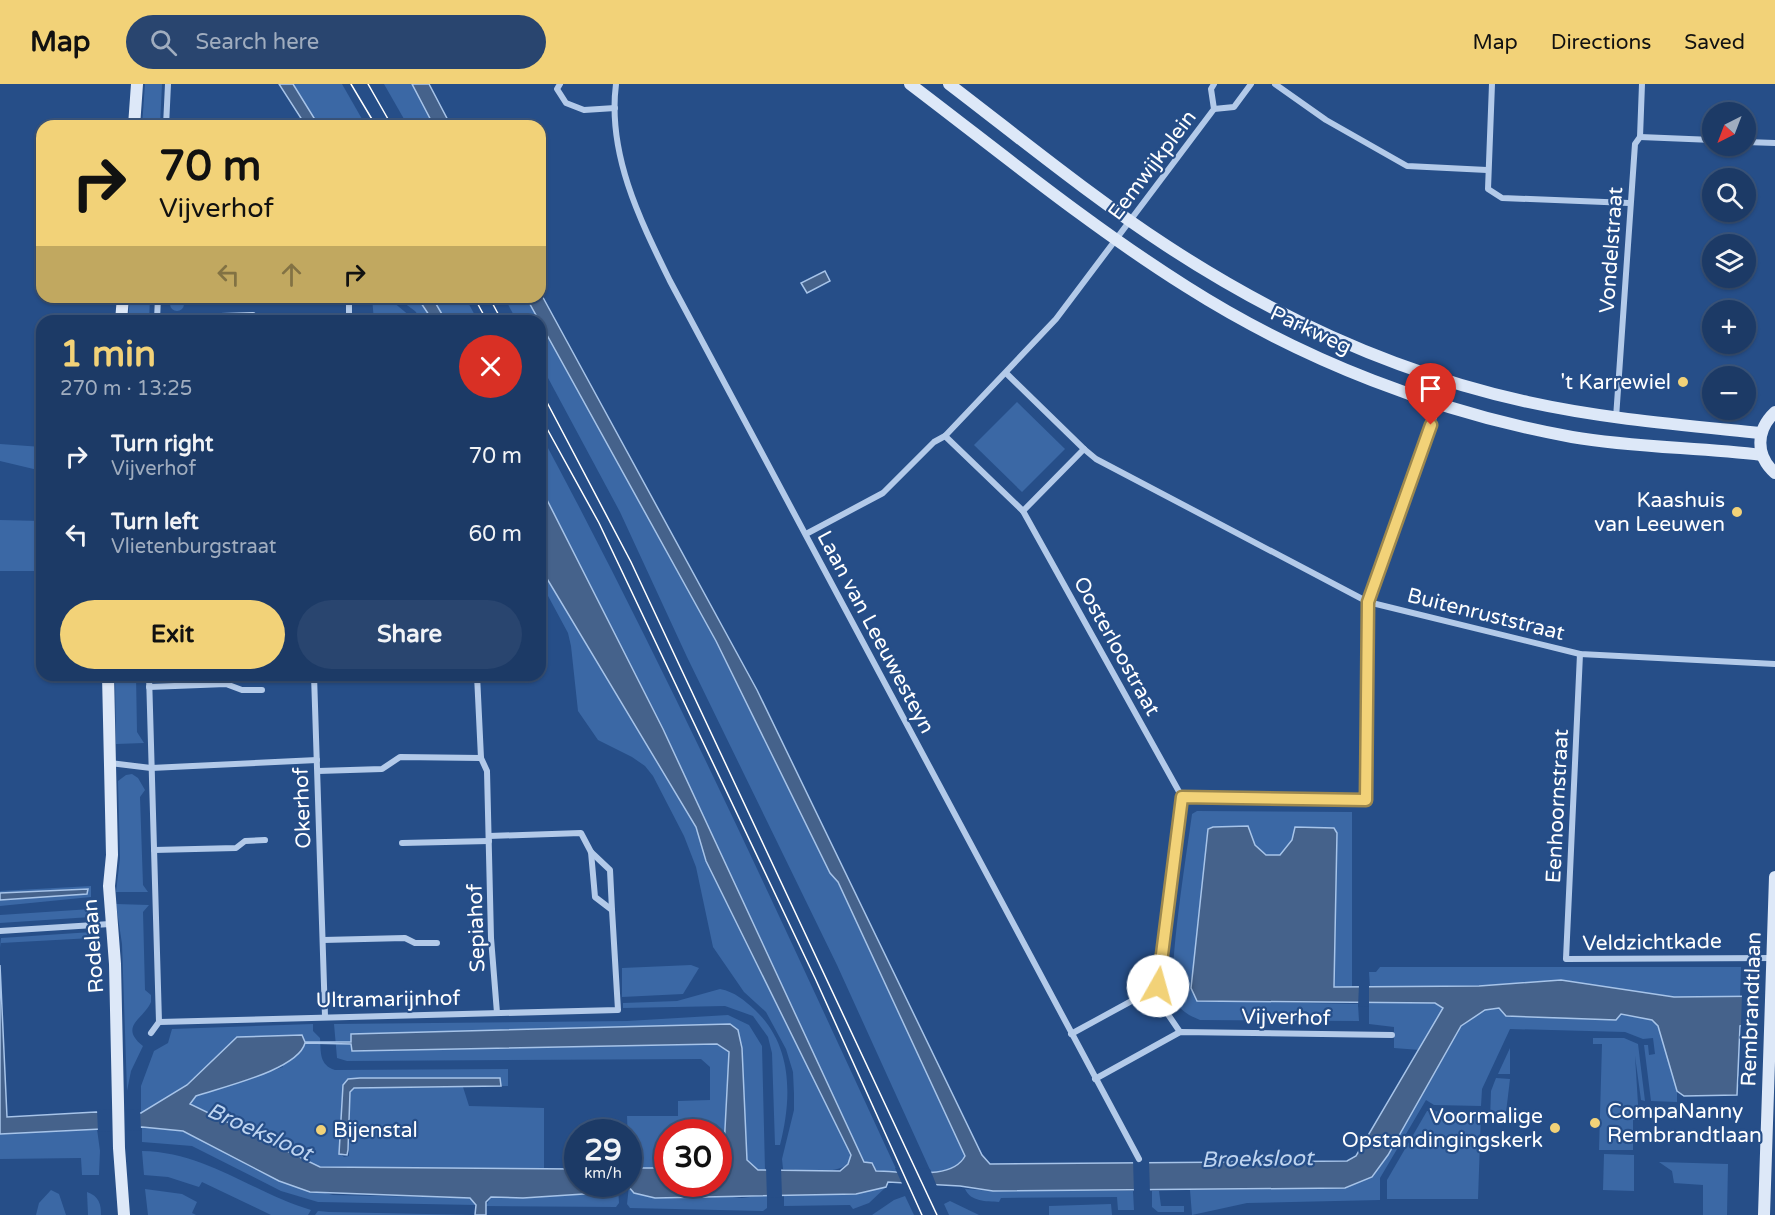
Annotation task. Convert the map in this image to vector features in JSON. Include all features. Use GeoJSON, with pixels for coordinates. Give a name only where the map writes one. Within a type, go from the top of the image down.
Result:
{"type":"FeatureCollection","features":[{"type":"Feature","properties":{"kind":"street"},"geometry":{"type":"LineString","coordinates":[[134,120],[137,84]]}},
{"type":"Feature","properties":{"kind":"street"},"geometry":{"type":"LineString","coordinates":[[166,120],[168,84]]}},
{"type":"Feature","properties":{"kind":"street"},"geometry":{"type":"LineString","coordinates":[[560,84],[557,89],[566,103],[584,110],[615,108]]}},
{"type":"Feature","properties":{"kind":"street","name":"Laan van Leeuwesteyn"},"geometry":{"type":"LineString","coordinates":[[616,84],[615,108],[623,167],[635,211],[670,281],[1139,1159]]}},
{"type":"Feature","properties":{"kind":"street","name":"Parkweg"},"geometry":{"type":"LineString","coordinates":[[910,84],[1116,240],[1189,288],[1267,332],[1343,368],[1439,403],[1527,427],[1627,446],[1727,450],[1762,455]]}},
{"type":"Feature","properties":{"kind":"street","name":"Parkweg"},"geometry":{"type":"LineString","coordinates":[[950,84],[1131,221],[1239,291],[1362,349],[1448,380],[1525,402],[1616,419],[1761,433]]}},
{"type":"Feature","properties":{"kind":"street","name":"Eemwijkplein"},"geometry":{"type":"LineString","coordinates":[[806,534],[883,493],[934,442],[945,436],[1056,319],[1214,109],[1211,89],[1214,84]]}},
{"type":"Feature","properties":{"kind":"street","name":"Eemwijkplein"},"geometry":{"type":"LineString","coordinates":[[1214,109],[1234,107],[1251,84]]}},
{"type":"Feature","properties":{"kind":"street"},"geometry":{"type":"LineString","coordinates":[[1275,84],[1326,120],[1407,166],[1487,170]]}},
{"type":"Feature","properties":{"kind":"street"},"geometry":{"type":"LineString","coordinates":[[1492,84],[1488,189],[1502,198],[1629,203]]}},
{"type":"Feature","properties":{"kind":"street","name":"Vondelstraat"},"geometry":{"type":"LineString","coordinates":[[1616,419],[1629,203],[1635,144],[1640,136],[1642,84]]}},
{"type":"Feature","properties":{"kind":"street"},"geometry":{"type":"LineString","coordinates":[[1640,136],[1702,139]]}},
{"type":"Feature","properties":{"kind":"street"},"geometry":{"type":"LineString","coordinates":[[1756,142],[1775,143]]}},
{"type":"Feature","properties":{"kind":"street","name":"Buitenruststraat"},"geometry":{"type":"LineString","coordinates":[[1006,373],[1096,459],[1368,602],[1580,654],[1775,664]]}},
{"type":"Feature","properties":{"kind":"street"},"geometry":{"type":"LineString","coordinates":[[1180,1032],[1165,1010],[1158,986],[1182,797],[1366,800],[1368,602],[1439,403]]}},
{"type":"Feature","properties":{"kind":"street"},"geometry":{"type":"LineString","coordinates":[[1775,412],[1764,425],[1761,433],[1762,455],[1775,473]]}},
{"type":"Feature","properties":{"kind":"street","name":"Oosterloostraat"},"geometry":{"type":"LineString","coordinates":[[945,436],[1023,511],[1182,797]]}},
{"type":"Feature","properties":{"kind":"street"},"geometry":{"type":"LineString","coordinates":[[1023,511],[1084,448]]}},
{"type":"Feature","properties":{"kind":"street","name":"Eenhoornstraat"},"geometry":{"type":"LineString","coordinates":[[1566,960],[1580,654]]}},
{"type":"Feature","properties":{"kind":"street","name":"Rodelaan"},"geometry":{"type":"LineString","coordinates":[[108,681],[110,924],[115,964],[118,1139],[124,1215]]}},
{"type":"Feature","properties":{"kind":"street"},"geometry":{"type":"LineString","coordinates":[[149,681],[159,1022],[151,1033]]}},
{"type":"Feature","properties":{"kind":"street","name":"Okerhof"},"geometry":{"type":"LineString","coordinates":[[314,681],[326,1016]]}},
{"type":"Feature","properties":{"kind":"street","name":"Sepiahof"},"geometry":{"type":"LineString","coordinates":[[477,681],[481,758],[487,771],[491,939],[497,1013]]}},
{"type":"Feature","properties":{"kind":"street"},"geometry":{"type":"LineString","coordinates":[[149,687],[226,684],[242,690],[262,690]]}},
{"type":"Feature","properties":{"kind":"street"},"geometry":{"type":"LineString","coordinates":[[318,771],[382,769],[400,758],[481,758]]}},
{"type":"Feature","properties":{"kind":"street"},"geometry":{"type":"LineString","coordinates":[[110,763],[151,768],[317,760]]}},
{"type":"Feature","properties":{"kind":"street"},"geometry":{"type":"LineString","coordinates":[[402,843],[581,833],[591,852],[610,870],[612,910]]}},
{"type":"Feature","properties":{"kind":"street"},"geometry":{"type":"LineString","coordinates":[[154,850],[236,848],[245,841],[265,840]]}},
{"type":"Feature","properties":{"kind":"street"},"geometry":{"type":"LineString","coordinates":[[591,852],[595,897],[612,910]]}},
{"type":"Feature","properties":{"kind":"street","name":"Rembrandtlaan"},"geometry":{"type":"LineString","coordinates":[[1764,1215],[1770,1200],[1768,1055],[1775,877]]}},
{"type":"Feature","properties":{"kind":"street","name":"Ultramarijnhof"},"geometry":{"type":"LineString","coordinates":[[159,1022],[618,1010],[612,910]]}},
{"type":"Feature","properties":{"kind":"street"},"geometry":{"type":"LineString","coordinates":[[0,931],[110,924]]}},
{"type":"Feature","properties":{"kind":"street"},"geometry":{"type":"LineString","coordinates":[[323,940],[405,938],[415,943],[437,943]]}},
{"type":"Feature","properties":{"kind":"street","name":"Veldzichtkade"},"geometry":{"type":"LineString","coordinates":[[1566,960],[1773,958]]}},
{"type":"Feature","properties":{"kind":"street"},"geometry":{"type":"LineString","coordinates":[[1071,1034],[1158,986]]}},
{"type":"Feature","properties":{"kind":"street","name":"Vijverhof"},"geometry":{"type":"LineString","coordinates":[[1095,1079],[1180,1032],[1392,1035]]}},
{"type":"Feature","properties":{"kind":"shaded area"},"geometry":{"type":"Polygon","coordinates":[[[145,84],[162,84],[160,120],[142,120],[145,84]]]}},
{"type":"Feature","properties":{"kind":"shaded area"},"geometry":{"type":"Polygon","coordinates":[[[279,84],[293,84],[315,120],[302,120],[279,84]]]}},
{"type":"Feature","properties":{"kind":"shaded area"},"geometry":{"type":"Polygon","coordinates":[[[293,84],[342,84],[363,120],[315,120],[293,84]]]}},
{"type":"Feature","properties":{"kind":"shaded area"},"geometry":{"type":"Polygon","coordinates":[[[384,84],[412,84],[431,120],[405,120],[384,84]]]}},
{"type":"Feature","properties":{"kind":"shaded area"},"geometry":{"type":"Polygon","coordinates":[[[412,84],[429,84],[448,120],[431,120],[412,84]]]}},
{"type":"Feature","properties":{"kind":"shaded area"},"geometry":{"type":"Polygon","coordinates":[[[825,271],[830,281],[807,293],[801,283],[825,271]]]}},
{"type":"Feature","properties":{"kind":"shaded area"},"geometry":{"type":"Polygon","coordinates":[[[130,303],[150,303],[149,315],[128,315],[130,303]]]}},
{"type":"Feature","properties":{"kind":"shaded area"},"geometry":{"type":"Polygon","coordinates":[[[170,303],[184,303],[182,309],[177,311],[172,309],[170,304],[170,303]]]}},
{"type":"Feature","properties":{"kind":"shaded area"},"geometry":{"type":"Polygon","coordinates":[[[372,303],[394,303],[409,315],[374,315],[372,303]]]}},
{"type":"Feature","properties":{"kind":"shaded area"},"geometry":{"type":"Polygon","coordinates":[[[404,303],[421,303],[429,315],[418,315],[404,303]]]}},
{"type":"Feature","properties":{"kind":"shaded area"},"geometry":{"type":"Polygon","coordinates":[[[421,303],[436,303],[442,315],[429,315],[421,303]]]}},
{"type":"Feature","properties":{"kind":"shaded area"},"geometry":{"type":"Polygon","coordinates":[[[436,303],[468,303],[475,315],[442,315],[436,303]]]}},
{"type":"Feature","properties":{"kind":"shaded area"},"geometry":{"type":"Polygon","coordinates":[[[507,303],[529,303],[536,315],[514,315],[507,303]]]}},
{"type":"Feature","properties":{"kind":"shaded area"},"geometry":{"type":"Polygon","coordinates":[[[529,303],[546,303],[757,690],[982,1155],[990,1164],[1347,1161],[1356,1156],[1443,1008],[1435,1003],[1197,1001],[1191,988],[1208,829],[1213,827],[1248,826],[1255,845],[1266,855],[1280,855],[1292,840],[1295,827],[1334,828],[1337,833],[1334,987],[1479,986],[1561,980],[1674,997],[1775,996],[1775,1021],[1740,1026],[1737,1095],[1684,1096],[1677,1091],[1658,1026],[1652,1020],[1621,1014],[1616,1020],[1506,1016],[1499,1008],[1485,1010],[1461,1026],[1388,1155],[1372,1177],[1345,1188],[993,1191],[960,1186],[888,1182],[886,1187],[856,1194],[732,1196],[732,1119],[726,1119],[729,1052],[717,1044],[352,1051],[351,1044],[305,1043],[299,1053],[274,1069],[196,1096],[190,1104],[320,1167],[564,1169],[564,1195],[491,1197],[486,1202],[486,1215],[475,1215],[476,1205],[470,1198],[310,1192],[279,1181],[183,1131],[142,1127],[0,1134],[0,965],[7,1117],[96,1112],[141,1113],[187,1085],[237,1037],[302,1035],[305,1042],[351,1042],[351,1034],[730,1024],[738,1030],[742,1048],[747,1160],[758,1170],[840,1171],[848,1164],[851,1155],[706,861],[696,827],[546,577],[546,498],[663,729],[864,1162],[872,1163],[876,1171],[926,1173],[950,1169],[959,1164],[965,1156],[838,882],[830,873],[716,641],[546,333],[546,315],[536,315],[529,303]]]}},
{"type":"Feature","properties":{"kind":"shaded area"},"geometry":{"type":"Polygon","coordinates":[[[546,333],[716,641],[830,873],[838,882],[965,1156],[953,1170],[931,1172],[837,965],[687,657],[620,512],[546,374],[546,333]]]}},
{"type":"Feature","properties":{"kind":"shaded area"},"geometry":{"type":"Polygon","coordinates":[[[1017,402],[1065,449],[1022,492],[974,445],[1017,402]]]}},
{"type":"Feature","properties":{"kind":"shaded area"},"geometry":{"type":"Polygon","coordinates":[[[0,444],[36,447],[36,470],[0,461],[0,444]]]}},
{"type":"Feature","properties":{"kind":"shaded area"},"geometry":{"type":"Polygon","coordinates":[[[546,444],[680,707],[897,1171],[875,1171],[872,1163],[864,1162],[663,729],[546,498],[546,444]]]}},
{"type":"Feature","properties":{"kind":"shaded area"},"geometry":{"type":"Polygon","coordinates":[[[0,520],[36,521],[36,571],[0,571],[0,520]]]}},
{"type":"Feature","properties":{"kind":"shaded area"},"geometry":{"type":"Polygon","coordinates":[[[546,577],[696,827],[706,861],[851,1155],[849,1162],[843,1167],[823,1171],[783,1169],[782,1159],[794,1110],[793,1072],[786,1049],[766,1012],[744,992],[713,947],[696,867],[684,836],[653,776],[645,766],[632,757],[598,740],[578,711],[568,633],[546,592],[546,577]]]}},
{"type":"Feature","properties":{"kind":"shaded area"},"geometry":{"type":"Polygon","coordinates":[[[115,681],[136,681],[137,732],[144,743],[116,744],[115,681]]]}},
{"type":"Feature","properties":{"kind":"shaded area"},"geometry":{"type":"Polygon","coordinates":[[[132,774],[138,778],[145,790],[140,797],[143,885],[148,892],[116,892],[120,858],[118,781],[132,774]]]}},
{"type":"Feature","properties":{"kind":"shaded area"},"geometry":{"type":"Polygon","coordinates":[[[1197,811],[1352,812],[1352,988],[1334,987],[1337,833],[1292,840],[1280,855],[1266,855],[1255,845],[1248,826],[1208,829],[1191,988],[1198,1001],[1358,1004],[1359,1021],[1200,1020],[1182,1010],[1175,1000],[1173,967],[1192,814],[1197,811]]]}},
{"type":"Feature","properties":{"kind":"shaded area"},"geometry":{"type":"Polygon","coordinates":[[[91,886],[91,897],[0,906],[0,900],[87,894],[88,890],[1,894],[0,891],[91,886]]]}},
{"type":"Feature","properties":{"kind":"shaded area"},"geometry":{"type":"Polygon","coordinates":[[[88,889],[87,894],[0,900],[0,893],[88,889]]]}},
{"type":"Feature","properties":{"kind":"shaded area"},"geometry":{"type":"Polygon","coordinates":[[[116,904],[149,905],[143,912],[145,990],[151,995],[151,1002],[133,1028],[136,1039],[143,1046],[131,1071],[127,1091],[122,944],[116,904]]]}},
{"type":"Feature","properties":{"kind":"shaded area"},"geometry":{"type":"Polygon","coordinates":[[[91,909],[91,917],[0,923],[0,915],[91,909]]]}},
{"type":"Feature","properties":{"kind":"shaded area"},"geometry":{"type":"Polygon","coordinates":[[[92,932],[92,938],[1,943],[0,948],[1,938],[92,932]]]}},
{"type":"Feature","properties":{"kind":"shaded area"},"geometry":{"type":"Polygon","coordinates":[[[691,965],[699,968],[683,994],[622,997],[622,968],[691,965]]]}},
{"type":"Feature","properties":{"kind":"shaded area"},"geometry":{"type":"Polygon","coordinates":[[[1380,967],[1741,967],[1740,998],[1674,997],[1561,980],[1479,986],[1370,988],[1369,972],[1376,972],[1380,967]]]}},
{"type":"Feature","properties":{"kind":"shaded area"},"geometry":{"type":"Polygon","coordinates":[[[720,989],[735,994],[751,1006],[777,1040],[783,1056],[787,1091],[780,1145],[775,1145],[772,1053],[768,1037],[753,1016],[725,1006],[623,1008],[623,1003],[677,1001],[720,989]]]}},
{"type":"Feature","properties":{"kind":"shaded area"},"geometry":{"type":"Polygon","coordinates":[[[1369,1003],[1435,1003],[1443,1008],[1420,1050],[1394,1048],[1394,1027],[1369,1024],[1369,1003]]]}},
{"type":"Feature","properties":{"kind":"shaded area"},"geometry":{"type":"Polygon","coordinates":[[[1499,1008],[1507,1016],[1615,1020],[1620,1014],[1652,1020],[1658,1026],[1677,1091],[1677,1102],[1651,1101],[1644,1045],[1648,1045],[1649,1055],[1655,1054],[1653,1038],[1643,1039],[1625,1032],[1510,1029],[1482,1089],[1481,1106],[1434,1105],[1426,1100],[1380,1178],[1380,1200],[1247,1203],[1192,1215],[1190,1190],[1345,1188],[1372,1177],[1388,1155],[1461,1026],[1485,1010],[1499,1008]]]}},
{"type":"Feature","properties":{"kind":"shaded area"},"geometry":{"type":"Polygon","coordinates":[[[728,1015],[749,1025],[762,1046],[765,1170],[758,1170],[747,1160],[742,1048],[738,1030],[351,1034],[352,1051],[717,1044],[729,1052],[726,1119],[654,1119],[654,1168],[642,1168],[642,1119],[627,1119],[627,1116],[678,1116],[678,1101],[710,1100],[710,1067],[701,1059],[347,1061],[337,1058],[334,1024],[627,1021],[728,1015]]]}},
{"type":"Feature","properties":{"kind":"shaded area"},"geometry":{"type":"Polygon","coordinates":[[[313,1024],[313,1031],[320,1038],[323,1061],[335,1070],[508,1069],[508,1086],[501,1086],[500,1079],[360,1078],[343,1085],[339,1153],[344,1157],[349,1156],[350,1092],[354,1088],[463,1087],[469,1106],[544,1108],[544,1169],[320,1167],[190,1104],[196,1096],[283,1067],[267,1037],[237,1037],[187,1085],[141,1113],[141,1086],[154,1051],[168,1043],[172,1029],[313,1024]]]}},
{"type":"Feature","properties":{"kind":"shaded area"},"geometry":{"type":"Polygon","coordinates":[[[1593,1038],[1624,1038],[1638,1044],[1645,1101],[1641,1100],[1635,1056],[1639,1120],[1633,1120],[1633,1150],[1599,1150],[1602,1044],[1593,1044],[1593,1038]]]}},
{"type":"Feature","properties":{"kind":"shaded area"},"geometry":{"type":"Polygon","coordinates":[[[1510,1048],[1510,1074],[1498,1074],[1510,1048]]]}},
{"type":"Feature","properties":{"kind":"shaded area"},"geometry":{"type":"Polygon","coordinates":[[[500,1078],[501,1086],[354,1088],[350,1092],[347,1155],[339,1154],[343,1085],[348,1079],[500,1078]]]}},
{"type":"Feature","properties":{"kind":"shaded area"},"geometry":{"type":"Polygon","coordinates":[[[1496,1078],[1510,1079],[1505,1121],[1490,1120],[1491,1091],[1496,1078]]]}},
{"type":"Feature","properties":{"kind":"shaded area"},"geometry":{"type":"Polygon","coordinates":[[[1427,1111],[1481,1113],[1478,1199],[1387,1199],[1387,1180],[1427,1111]]]}},
{"type":"Feature","properties":{"kind":"shaded area"},"geometry":{"type":"Polygon","coordinates":[[[142,1127],[183,1131],[279,1181],[333,1195],[471,1198],[476,1205],[318,1202],[281,1191],[192,1146],[142,1142],[142,1127]]]}},
{"type":"Feature","properties":{"kind":"shaded area"},"geometry":{"type":"Polygon","coordinates":[[[97,1129],[100,1151],[99,1175],[82,1175],[81,1158],[0,1159],[0,1134],[97,1129]]]}},
{"type":"Feature","properties":{"kind":"shaded area"},"geometry":{"type":"Polygon","coordinates":[[[142,1151],[165,1153],[208,1165],[311,1210],[308,1215],[271,1215],[202,1182],[199,1187],[168,1177],[144,1175],[142,1151]]]}},
{"type":"Feature","properties":{"kind":"shaded area"},"geometry":{"type":"Polygon","coordinates":[[[1604,1154],[1634,1155],[1634,1191],[1603,1190],[1604,1154]]]}},
{"type":"Feature","properties":{"kind":"shaded area"},"geometry":{"type":"Polygon","coordinates":[[[1659,1162],[1728,1164],[1727,1215],[1703,1215],[1703,1185],[1674,1183],[1672,1171],[1659,1162]]]}},
{"type":"Feature","properties":{"kind":"shaded area"},"geometry":{"type":"Polygon","coordinates":[[[642,1168],[654,1168],[654,1197],[705,1197],[655,1198],[642,1195],[642,1168]]]}},
{"type":"Feature","properties":{"kind":"shaded area"},"geometry":{"type":"Polygon","coordinates":[[[642,1187],[654,1189],[654,1197],[742,1198],[767,1195],[767,1208],[763,1211],[630,1208],[627,1204],[628,1197],[642,1197],[642,1187]]]}},
{"type":"Feature","properties":{"kind":"shaded area"},"geometry":{"type":"Polygon","coordinates":[[[886,1187],[869,1203],[853,1209],[850,1205],[784,1206],[784,1194],[856,1194],[886,1187]]]}},
{"type":"Feature","properties":{"kind":"shaded area"},"geometry":{"type":"Polygon","coordinates":[[[145,1189],[182,1194],[197,1202],[192,1213],[196,1215],[148,1215],[145,1189]]]}},
{"type":"Feature","properties":{"kind":"shaded area"},"geometry":{"type":"Polygon","coordinates":[[[965,1189],[1133,1191],[1134,1210],[1118,1210],[1117,1197],[1001,1198],[999,1202],[975,1199],[965,1189]]]}},
{"type":"Feature","properties":{"kind":"shaded area"},"geometry":{"type":"Polygon","coordinates":[[[51,1190],[59,1194],[66,1215],[36,1215],[39,1203],[51,1190]]]}},
{"type":"Feature","properties":{"kind":"shaded area"},"geometry":{"type":"Polygon","coordinates":[[[1152,1191],[1159,1191],[1161,1206],[1184,1206],[1184,1212],[1158,1212],[1152,1207],[1152,1191]]]}},
{"type":"Feature","properties":{"kind":"shaded area"},"geometry":{"type":"Polygon","coordinates":[[[87,1192],[98,1201],[101,1215],[88,1215],[87,1192]]]}},
{"type":"Feature","properties":{"kind":"shaded area"},"geometry":{"type":"Polygon","coordinates":[[[564,1193],[564,1197],[619,1197],[619,1203],[616,1207],[486,1206],[491,1197],[523,1198],[564,1193]]]}},
{"type":"Feature","properties":{"kind":"shaded area"},"geometry":{"type":"Polygon","coordinates":[[[905,1196],[914,1215],[872,1215],[894,1200],[905,1196]]]}},
{"type":"Feature","properties":{"kind":"shaded area"},"geometry":{"type":"Polygon","coordinates":[[[950,1201],[979,1215],[949,1215],[944,1204],[950,1201]]]}},
{"type":"Feature","properties":{"kind":"shaded area"},"geometry":{"type":"Polygon","coordinates":[[[1111,1204],[1112,1215],[1049,1215],[1049,1206],[1111,1204]]]}},
{"type":"Feature","properties":{"kind":"shaded area"},"geometry":{"type":"Polygon","coordinates":[[[318,1211],[329,1212],[475,1215],[315,1215],[318,1211]]]}},
{"type":"Feature","properties":{"kind":"pier"},"geometry":{"type":"Polygon","coordinates":[[[1359,985],[1369,985],[1369,1006],[1358,1007],[1359,985]]]}},
{"type":"Feature","properties":{"kind":"pier"},"geometry":{"type":"Polygon","coordinates":[[[1775,993],[1775,1024],[1742,1029],[1740,1054],[1742,994],[1775,993]]]}},
{"type":"Feature","properties":{"kind":"pier"},"geometry":{"type":"Polygon","coordinates":[[[97,1109],[140,1110],[141,1130],[98,1132],[97,1109]]]}},
{"type":"Feature","properties":{"kind":"pier"},"geometry":{"type":"Polygon","coordinates":[[[1133,1159],[1149,1159],[1150,1194],[1134,1194],[1133,1159]]]}},
{"type":"Feature","properties":{"kind":"pier"},"geometry":{"type":"Polygon","coordinates":[[[766,1167],[781,1167],[782,1197],[767,1198],[766,1167]]]}},
{"type":"Feature","properties":{"kind":"pier"},"geometry":{"type":"Polygon","coordinates":[[[895,1168],[930,1169],[938,1189],[903,1186],[895,1168]]]}},
{"type":"Feature","properties":{"kind":"tram line"},"geometry":{"type":"LineString","coordinates":[[351,84],[372,120]]}},
{"type":"Feature","properties":{"kind":"tram line"},"geometry":{"type":"LineString","coordinates":[[368,84],[389,120]]}},
{"type":"Feature","properties":{"kind":"tram line"},"geometry":{"type":"LineString","coordinates":[[477,303],[484,315]]}},
{"type":"Feature","properties":{"kind":"tram line"},"geometry":{"type":"LineString","coordinates":[[492,303],[499,315]]}},
{"type":"Feature","properties":{"kind":"tram line"},"geometry":{"type":"LineString","coordinates":[[546,400],[631,562],[937,1215]]}},
{"type":"Feature","properties":{"kind":"tram line"},"geometry":{"type":"LineString","coordinates":[[546,427],[599,523],[815,978],[922,1215]]}},
{"type":"Feature","properties":{"kind":"place","name":"'t Karrewiel"},"geometry":{"type":"Point","coordinates":[1683,382]}},
{"type":"Feature","properties":{"kind":"place","name":"Kaashuis van Leeuwen"},"geometry":{"type":"Point","coordinates":[1737,512]}},
{"type":"Feature","properties":{"kind":"place","name":"CompaNanny Rembrandtlaan"},"geometry":{"type":"Point","coordinates":[1595,1123]}},
{"type":"Feature","properties":{"kind":"place","name":"Voormalige Opstandingingskerk"},"geometry":{"type":"Point","coordinates":[1555,1128]}},
{"type":"Feature","properties":{"kind":"place","name":"Bijenstal"},"geometry":{"type":"Point","coordinates":[321,1130]}},
{"type":"Feature","properties":{"kind":"route"},"geometry":{"type":"LineString","coordinates":[[1158,986],[1182,797],[1366,800],[1368,602],[1431,425]]}},
{"type":"Feature","properties":{"kind":"water label","name":"Broeksloot"},"geometry":{"type":"Point","coordinates":[260,1131]}},
{"type":"Feature","properties":{"kind":"water label","name":"Broeksloot"},"geometry":{"type":"Point","coordinates":[1257,1158]}}]}
